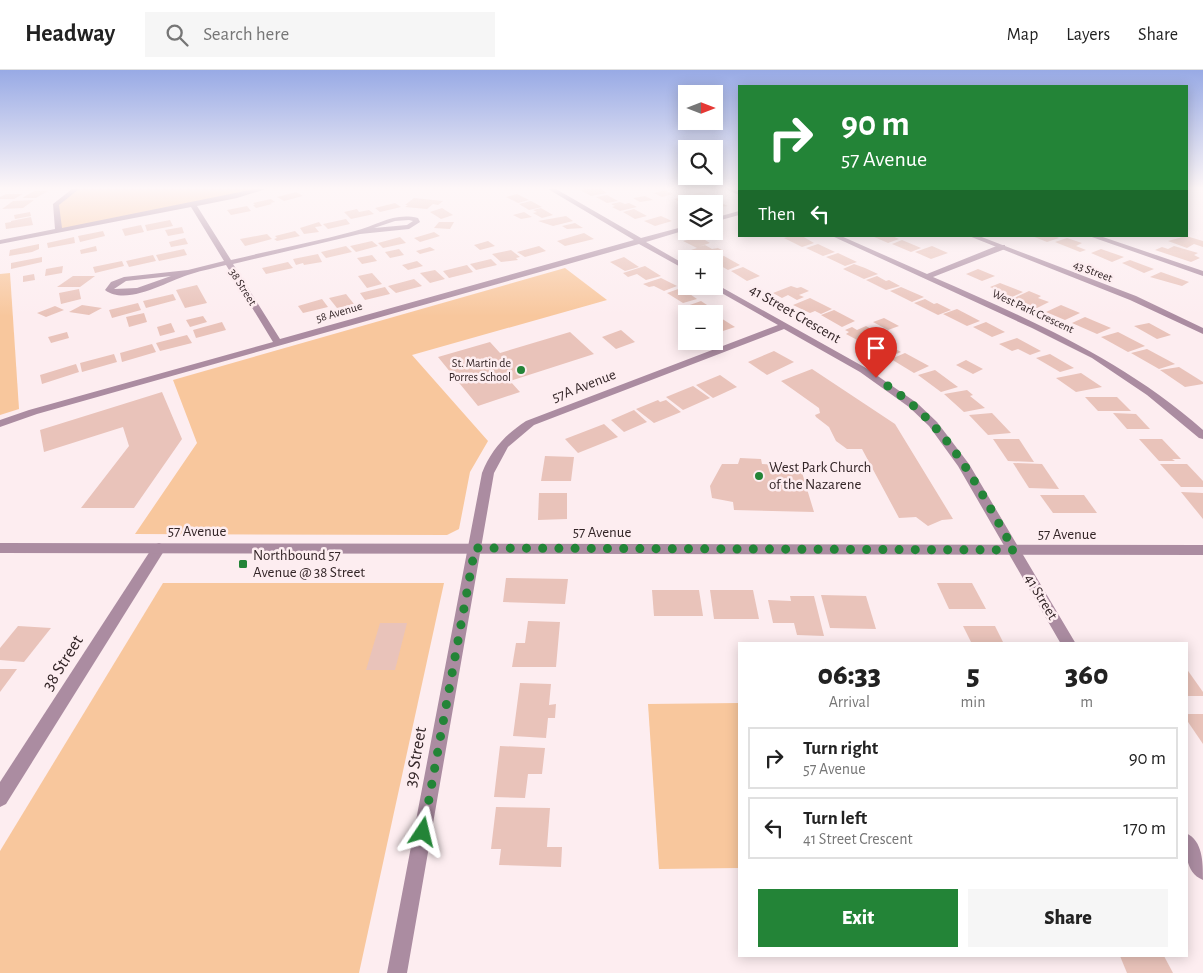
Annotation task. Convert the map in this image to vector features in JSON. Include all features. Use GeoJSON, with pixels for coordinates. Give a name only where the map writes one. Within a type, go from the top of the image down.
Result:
{"type":"FeatureCollection","features":[{"type":"Feature","properties":{"kind":"street"},"geometry":{"type":"LineString","coordinates":[[0,242],[58,231]]}},
{"type":"Feature","properties":{"kind":"street","name":"38 Street"},"geometry":{"type":"LineString","coordinates":[[208,231],[278,343]]}},
{"type":"Feature","properties":{"kind":"street"},"geometry":{"type":"LineString","coordinates":[[188,272],[139,290],[118,293],[109,290],[114,284],[124,279],[188,272],[368,231]]}},
{"type":"Feature","properties":{"kind":"street"},"geometry":{"type":"LineString","coordinates":[[623,231],[678,263]]}},
{"type":"Feature","properties":{"kind":"street","name":"58 Avenue"},"geometry":{"type":"LineString","coordinates":[[0,424],[33,412],[675,231]]}},
{"type":"Feature","properties":{"kind":"street","name":"West Park Crescent"},"geometry":{"type":"LineString","coordinates":[[837,237],[1043,328],[1104,360],[1153,393],[1203,436]]}},
{"type":"Feature","properties":{"kind":"street","name":"43 Street"},"geometry":{"type":"LineString","coordinates":[[975,237],[1133,298],[1203,331]]}},
{"type":"Feature","properties":{"kind":"street"},"geometry":{"type":"LineString","coordinates":[[1095,237],[1203,274]]}},
{"type":"Feature","properties":{"kind":"street"},"geometry":{"type":"LineString","coordinates":[[926,277],[1002,247]]}},
{"type":"Feature","properties":{"kind":"street","name":"41 Street Crescent"},"geometry":{"type":"LineString","coordinates":[[723,290],[782,326],[863,370],[888,386],[920,411],[933,424],[963,464],[1014,550]]}},
{"type":"Feature","properties":{"kind":"street","name":"57A Avenue"},"geometry":{"type":"LineString","coordinates":[[475,548],[488,474],[498,450],[519,429],[544,417],[782,326]]}},
{"type":"Feature","properties":{"kind":"street","name":"57 Avenue"},"geometry":{"type":"LineString","coordinates":[[0,548],[1203,550]]}},
{"type":"Feature","properties":{"kind":"street","name":"38 Street"},"geometry":{"type":"LineString","coordinates":[[0,798],[158,548]]}},
{"type":"Feature","properties":{"kind":"street","name":"39 Street"},"geometry":{"type":"LineString","coordinates":[[397,973],[475,548]]}},
{"type":"Feature","properties":{"kind":"street","name":"41 Street"},"geometry":{"type":"LineString","coordinates":[[1014,550],[1068,642]]}},
{"type":"Feature","properties":{"kind":"street"},"geometry":{"type":"LineString","coordinates":[[1188,845],[1203,870]]}},
{"type":"Feature","properties":{"kind":"shaded area"},"geometry":{"type":"Polygon","coordinates":[[[565,268],[607,300],[412,355],[488,441],[470,472],[459,529],[447,535],[135,534],[197,443],[173,380],[565,268]]]}},
{"type":"Feature","properties":{"kind":"shaded area"},"geometry":{"type":"Polygon","coordinates":[[[10,273],[19,409],[0,415],[0,274],[10,273]]]}},
{"type":"Feature","properties":{"kind":"shaded area"},"geometry":{"type":"Polygon","coordinates":[[[163,583],[444,583],[359,973],[0,973],[0,851],[163,583]]]}},
{"type":"Feature","properties":{"kind":"shaded area"},"geometry":{"type":"Polygon","coordinates":[[[738,703],[738,868],[659,869],[648,704],[738,703]]]}},
{"type":"Feature","properties":{"kind":"building"},"geometry":{"type":"Polygon","coordinates":[[[103,231],[105,236],[80,242],[78,236],[103,231]]]}},
{"type":"Feature","properties":{"kind":"building"},"geometry":{"type":"Polygon","coordinates":[[[123,231],[144,232],[125,236],[123,231]]]}},
{"type":"Feature","properties":{"kind":"building"},"geometry":{"type":"Polygon","coordinates":[[[166,231],[183,231],[184,233],[168,236],[166,231]]]}},
{"type":"Feature","properties":{"kind":"building"},"geometry":{"type":"Polygon","coordinates":[[[295,231],[300,236],[277,241],[274,239],[277,238],[275,236],[295,231]]]}},
{"type":"Feature","properties":{"kind":"building"},"geometry":{"type":"Polygon","coordinates":[[[302,231],[319,232],[304,234],[302,231]]]}},
{"type":"Feature","properties":{"kind":"building"},"geometry":{"type":"Polygon","coordinates":[[[434,232],[440,236],[420,242],[414,238],[434,232]]]}},
{"type":"Feature","properties":{"kind":"building"},"geometry":{"type":"Polygon","coordinates":[[[584,233],[594,239],[565,246],[557,241],[584,233]]]}},
{"type":"Feature","properties":{"kind":"building"},"geometry":{"type":"Polygon","coordinates":[[[267,234],[272,239],[245,246],[240,239],[267,234]]]}},
{"type":"Feature","properties":{"kind":"building"},"geometry":{"type":"Polygon","coordinates":[[[74,237],[75,243],[48,248],[47,243],[74,237]]]}},
{"type":"Feature","properties":{"kind":"building"},"geometry":{"type":"Polygon","coordinates":[[[400,237],[406,243],[383,248],[378,243],[400,237]]]}},
{"type":"Feature","properties":{"kind":"building"},"geometry":{"type":"Polygon","coordinates":[[[804,237],[814,243],[802,247],[784,238],[804,237]]]}},
{"type":"Feature","properties":{"kind":"building"},"geometry":{"type":"Polygon","coordinates":[[[874,237],[894,237],[899,239],[888,243],[874,237]]]}},
{"type":"Feature","properties":{"kind":"building"},"geometry":{"type":"Polygon","coordinates":[[[1034,237],[1059,238],[1047,242],[1034,237]]]}},
{"type":"Feature","properties":{"kind":"building"},"geometry":{"type":"Polygon","coordinates":[[[1188,237],[1203,241],[1203,247],[1194,244],[1187,248],[1168,241],[1188,237]]]}},
{"type":"Feature","properties":{"kind":"building"},"geometry":{"type":"Polygon","coordinates":[[[185,238],[188,244],[171,247],[169,242],[185,238]]]}},
{"type":"Feature","properties":{"kind":"building"},"geometry":{"type":"Polygon","coordinates":[[[1067,238],[1082,243],[1076,246],[1086,250],[1080,252],[1055,242],[1067,238]]]}},
{"type":"Feature","properties":{"kind":"building"},"geometry":{"type":"Polygon","coordinates":[[[705,240],[710,243],[698,247],[705,245],[712,249],[718,248],[722,250],[691,250],[697,248],[683,241],[705,240]]]}},
{"type":"Feature","properties":{"kind":"building"},"geometry":{"type":"Polygon","coordinates":[[[902,240],[921,248],[911,252],[892,244],[902,240]]]}},
{"type":"Feature","properties":{"kind":"building"},"geometry":{"type":"Polygon","coordinates":[[[372,241],[378,246],[356,252],[350,246],[372,241]]]}},
{"type":"Feature","properties":{"kind":"building"},"geometry":{"type":"Polygon","coordinates":[[[488,241],[495,246],[480,250],[474,245],[488,241]]]}},
{"type":"Feature","properties":{"kind":"building"},"geometry":{"type":"Polygon","coordinates":[[[39,244],[39,249],[32,252],[9,256],[10,250],[39,244]]]}},
{"type":"Feature","properties":{"kind":"building"},"geometry":{"type":"Polygon","coordinates":[[[818,244],[835,252],[823,256],[806,248],[818,244]]]}},
{"type":"Feature","properties":{"kind":"building"},"geometry":{"type":"Polygon","coordinates":[[[96,246],[97,251],[81,254],[80,250],[96,246]]]}},
{"type":"Feature","properties":{"kind":"building"},"geometry":{"type":"Polygon","coordinates":[[[346,246],[352,252],[326,258],[321,252],[346,246]]]}},
{"type":"Feature","properties":{"kind":"building"},"geometry":{"type":"Polygon","coordinates":[[[539,246],[546,251],[525,257],[517,252],[539,246]]]}},
{"type":"Feature","properties":{"kind":"building"},"geometry":{"type":"Polygon","coordinates":[[[932,246],[948,253],[931,259],[915,252],[932,246]]]}},
{"type":"Feature","properties":{"kind":"building"},"geometry":{"type":"Polygon","coordinates":[[[1174,246],[1198,253],[1194,255],[1200,258],[1191,262],[1155,250],[1162,247],[1168,249],[1174,246]]]}},
{"type":"Feature","properties":{"kind":"building"},"geometry":{"type":"Polygon","coordinates":[[[430,247],[435,250],[420,254],[416,251],[430,247]]]}},
{"type":"Feature","properties":{"kind":"building"},"geometry":{"type":"Polygon","coordinates":[[[184,249],[187,255],[159,261],[156,255],[184,249]]]}},
{"type":"Feature","properties":{"kind":"building"},"geometry":{"type":"Polygon","coordinates":[[[399,249],[404,255],[390,258],[385,252],[399,249]]]}},
{"type":"Feature","properties":{"kind":"building"},"geometry":{"type":"Polygon","coordinates":[[[1101,249],[1124,257],[1112,262],[1091,253],[1101,249]]]}},
{"type":"Feature","properties":{"kind":"building"},"geometry":{"type":"Polygon","coordinates":[[[511,250],[520,257],[516,258],[518,260],[501,262],[492,254],[511,250]]]}},
{"type":"Feature","properties":{"kind":"building"},"geometry":{"type":"Polygon","coordinates":[[[838,253],[857,262],[845,266],[826,257],[838,253]]]}},
{"type":"Feature","properties":{"kind":"building"},"geometry":{"type":"Polygon","coordinates":[[[318,254],[322,262],[296,265],[293,259],[318,254]]]}},
{"type":"Feature","properties":{"kind":"building"},"geometry":{"type":"Polygon","coordinates":[[[153,255],[156,261],[129,267],[126,261],[153,255]]]}},
{"type":"Feature","properties":{"kind":"building"},"geometry":{"type":"Polygon","coordinates":[[[372,255],[377,261],[362,264],[357,258],[372,255]]]}},
{"type":"Feature","properties":{"kind":"building"},"geometry":{"type":"Polygon","coordinates":[[[723,256],[740,265],[728,270],[723,267],[723,256]]]}},
{"type":"Feature","properties":{"kind":"building"},"geometry":{"type":"Polygon","coordinates":[[[42,257],[42,262],[11,269],[11,263],[42,257]]]}},
{"type":"Feature","properties":{"kind":"building"},"geometry":{"type":"Polygon","coordinates":[[[624,257],[639,267],[625,271],[610,262],[624,257]]]}},
{"type":"Feature","properties":{"kind":"building"},"geometry":{"type":"Polygon","coordinates":[[[491,259],[497,265],[476,270],[470,264],[491,259]]]}},
{"type":"Feature","properties":{"kind":"building"},"geometry":{"type":"Polygon","coordinates":[[[1130,260],[1154,269],[1144,273],[1122,263],[1130,260]]]}},
{"type":"Feature","properties":{"kind":"building"},"geometry":{"type":"Polygon","coordinates":[[[122,261],[124,266],[95,273],[93,267],[122,261]]]}},
{"type":"Feature","properties":{"kind":"building"},"geometry":{"type":"Polygon","coordinates":[[[417,261],[423,266],[408,270],[402,265],[417,261]]]}},
{"type":"Feature","properties":{"kind":"building"},"geometry":{"type":"Polygon","coordinates":[[[288,262],[293,268],[266,274],[262,268],[288,262]]]}},
{"type":"Feature","properties":{"kind":"building"},"geometry":{"type":"Polygon","coordinates":[[[854,264],[878,274],[864,279],[843,269],[854,264]]]}},
{"type":"Feature","properties":{"kind":"building"},"geometry":{"type":"Polygon","coordinates":[[[467,265],[473,272],[449,278],[443,271],[467,265]]]}},
{"type":"Feature","properties":{"kind":"building"},"geometry":{"type":"Polygon","coordinates":[[[63,266],[62,273],[45,276],[46,269],[63,266]]]}},
{"type":"Feature","properties":{"kind":"building"},"geometry":{"type":"Polygon","coordinates":[[[645,266],[661,276],[646,280],[637,274],[628,277],[623,273],[645,266]]]}},
{"type":"Feature","properties":{"kind":"building"},"geometry":{"type":"Polygon","coordinates":[[[743,267],[760,276],[747,281],[731,271],[743,267]]]}},
{"type":"Feature","properties":{"kind":"building"},"geometry":{"type":"Polygon","coordinates":[[[978,269],[995,276],[982,281],[966,274],[978,269]]]}},
{"type":"Feature","properties":{"kind":"building"},"geometry":{"type":"Polygon","coordinates":[[[435,270],[445,279],[430,283],[420,273],[435,270]]]}},
{"type":"Feature","properties":{"kind":"building"},"geometry":{"type":"Polygon","coordinates":[[[1161,272],[1189,282],[1182,286],[1150,277],[1161,272]]]}},
{"type":"Feature","properties":{"kind":"building"},"geometry":{"type":"Polygon","coordinates":[[[372,273],[382,284],[367,288],[358,276],[372,273]]]}},
{"type":"Feature","properties":{"kind":"building"},"geometry":{"type":"Polygon","coordinates":[[[34,274],[35,280],[23,282],[23,276],[34,274]]]}},
{"type":"Feature","properties":{"kind":"building"},"geometry":{"type":"Polygon","coordinates":[[[73,276],[95,276],[80,287],[57,287],[73,276]]]}},
{"type":"Feature","properties":{"kind":"building"},"geometry":{"type":"Polygon","coordinates":[[[877,276],[900,286],[886,290],[866,280],[877,276]]]}},
{"type":"Feature","properties":{"kind":"building"},"geometry":{"type":"Polygon","coordinates":[[[661,278],[677,286],[664,291],[654,286],[649,287],[643,284],[661,278]]]}},
{"type":"Feature","properties":{"kind":"building"},"geometry":{"type":"Polygon","coordinates":[[[414,279],[422,286],[396,293],[388,286],[414,279]]]}},
{"type":"Feature","properties":{"kind":"building"},"geometry":{"type":"Polygon","coordinates":[[[1000,283],[1023,292],[1012,297],[990,287],[1000,283]]]}},
{"type":"Feature","properties":{"kind":"building"},"geometry":{"type":"Polygon","coordinates":[[[197,285],[207,303],[185,308],[176,290],[197,285]]]}},
{"type":"Feature","properties":{"kind":"building"},"geometry":{"type":"Polygon","coordinates":[[[791,286],[801,287],[809,291],[799,295],[804,297],[797,300],[788,295],[782,298],[773,293],[791,286]]]}},
{"type":"Feature","properties":{"kind":"building"},"geometry":{"type":"Polygon","coordinates":[[[385,287],[390,294],[365,300],[360,293],[385,287]]]}},
{"type":"Feature","properties":{"kind":"building"},"geometry":{"type":"Polygon","coordinates":[[[901,287],[924,297],[912,302],[890,291],[901,287]]]}},
{"type":"Feature","properties":{"kind":"building"},"geometry":{"type":"Polygon","coordinates":[[[79,289],[81,299],[61,304],[59,293],[79,289]]]}},
{"type":"Feature","properties":{"kind":"building"},"geometry":{"type":"Polygon","coordinates":[[[678,289],[678,295],[691,295],[697,299],[683,303],[667,293],[678,289]]]}},
{"type":"Feature","properties":{"kind":"building"},"geometry":{"type":"Polygon","coordinates":[[[1029,291],[1041,296],[1038,298],[1049,302],[1037,308],[1014,298],[1029,291]]]}},
{"type":"Feature","properties":{"kind":"building"},"geometry":{"type":"Polygon","coordinates":[[[173,294],[176,300],[146,308],[143,301],[173,294]]]}},
{"type":"Feature","properties":{"kind":"building"},"geometry":{"type":"Polygon","coordinates":[[[346,294],[354,304],[337,308],[329,298],[346,294]]]}},
{"type":"Feature","properties":{"kind":"building"},"geometry":{"type":"Polygon","coordinates":[[[810,298],[832,309],[821,314],[815,311],[810,313],[793,305],[810,298]]]}},
{"type":"Feature","properties":{"kind":"building"},"geometry":{"type":"Polygon","coordinates":[[[322,299],[328,307],[303,313],[298,306],[322,299]]]}},
{"type":"Feature","properties":{"kind":"building"},"geometry":{"type":"Polygon","coordinates":[[[925,299],[951,310],[938,315],[914,303],[925,299]]]}},
{"type":"Feature","properties":{"kind":"building"},"geometry":{"type":"Polygon","coordinates":[[[701,301],[707,305],[690,305],[701,301]]]}},
{"type":"Feature","properties":{"kind":"building"},"geometry":{"type":"Polygon","coordinates":[[[138,303],[141,310],[112,318],[109,310],[138,303]]]}},
{"type":"Feature","properties":{"kind":"building"},"geometry":{"type":"Polygon","coordinates":[[[82,305],[102,308],[89,315],[69,312],[82,305]]]}},
{"type":"Feature","properties":{"kind":"building"},"geometry":{"type":"Polygon","coordinates":[[[1061,305],[1080,313],[1065,320],[1046,312],[1061,305]]]}},
{"type":"Feature","properties":{"kind":"building"},"geometry":{"type":"Polygon","coordinates":[[[55,306],[64,310],[46,317],[37,313],[55,306]]]}},
{"type":"Feature","properties":{"kind":"building"},"geometry":{"type":"Polygon","coordinates":[[[957,309],[980,321],[967,326],[943,314],[957,309]]]}},
{"type":"Feature","properties":{"kind":"building"},"geometry":{"type":"Polygon","coordinates":[[[834,310],[855,321],[842,327],[821,315],[834,310]]]}},
{"type":"Feature","properties":{"kind":"building"},"geometry":{"type":"Polygon","coordinates":[[[144,313],[147,322],[129,327],[126,317],[144,313]]]}},
{"type":"Feature","properties":{"kind":"building"},"geometry":{"type":"Polygon","coordinates":[[[203,316],[207,322],[190,327],[186,320],[203,316]]]}},
{"type":"Feature","properties":{"kind":"building"},"geometry":{"type":"Polygon","coordinates":[[[1085,317],[1111,328],[1097,334],[1072,323],[1085,317]]]}},
{"type":"Feature","properties":{"kind":"building"},"geometry":{"type":"Polygon","coordinates":[[[884,318],[899,326],[888,330],[873,322],[884,318]]]}},
{"type":"Feature","properties":{"kind":"building"},"geometry":{"type":"Polygon","coordinates":[[[723,319],[735,327],[723,331],[723,319]]]}},
{"type":"Feature","properties":{"kind":"building"},"geometry":{"type":"Polygon","coordinates":[[[222,322],[226,330],[196,338],[193,330],[222,322]]]}},
{"type":"Feature","properties":{"kind":"building"},"geometry":{"type":"Polygon","coordinates":[[[986,322],[1005,332],[992,337],[973,327],[986,322]]]}},
{"type":"Feature","properties":{"kind":"building"},"geometry":{"type":"Polygon","coordinates":[[[171,323],[175,332],[160,336],[157,327],[171,323]]]}},
{"type":"Feature","properties":{"kind":"building"},"geometry":{"type":"Polygon","coordinates":[[[1149,323],[1171,335],[1157,339],[1134,326],[1149,323]]]}},
{"type":"Feature","properties":{"kind":"building"},"geometry":{"type":"Polygon","coordinates":[[[866,326],[880,334],[861,342],[846,334],[849,332],[845,330],[852,327],[857,330],[866,326]]]}},
{"type":"Feature","properties":{"kind":"building"},"geometry":{"type":"Polygon","coordinates":[[[621,330],[635,342],[616,349],[602,337],[621,330]]]}},
{"type":"Feature","properties":{"kind":"building"},"geometry":{"type":"Polygon","coordinates":[[[67,332],[69,338],[51,343],[48,337],[67,332]]]}},
{"type":"Feature","properties":{"kind":"building"},"geometry":{"type":"Polygon","coordinates":[[[570,332],[594,354],[510,381],[520,392],[478,406],[438,357],[490,342],[500,353],[570,332]]]}},
{"type":"Feature","properties":{"kind":"building"},"geometry":{"type":"Polygon","coordinates":[[[1118,332],[1145,346],[1128,352],[1101,337],[1118,332]]]}},
{"type":"Feature","properties":{"kind":"building"},"geometry":{"type":"Polygon","coordinates":[[[187,335],[192,343],[160,351],[156,343],[187,335]]]}},
{"type":"Feature","properties":{"kind":"building"},"geometry":{"type":"Polygon","coordinates":[[[1017,338],[1041,351],[1030,355],[1018,349],[1012,351],[999,344],[1017,338]]]}},
{"type":"Feature","properties":{"kind":"building"},"geometry":{"type":"Polygon","coordinates":[[[878,339],[901,352],[889,357],[865,344],[878,339]]]}},
{"type":"Feature","properties":{"kind":"building"},"geometry":{"type":"Polygon","coordinates":[[[152,344],[156,352],[122,362],[120,353],[152,344]]]}},
{"type":"Feature","properties":{"kind":"building"},"geometry":{"type":"Polygon","coordinates":[[[1147,349],[1175,364],[1159,369],[1131,353],[1147,349]]]}},
{"type":"Feature","properties":{"kind":"building"},"geometry":{"type":"Polygon","coordinates":[[[774,351],[794,362],[767,375],[748,362],[774,351]]]}},
{"type":"Feature","properties":{"kind":"building"},"geometry":{"type":"Polygon","coordinates":[[[905,353],[929,366],[914,373],[891,359],[905,353]]]}},
{"type":"Feature","properties":{"kind":"building"},"geometry":{"type":"Polygon","coordinates":[[[114,354],[117,362],[82,372],[80,363],[114,354]]]}},
{"type":"Feature","properties":{"kind":"building"},"geometry":{"type":"Polygon","coordinates":[[[1050,354],[1074,368],[1060,372],[1036,358],[1050,354]]]}},
{"type":"Feature","properties":{"kind":"building"},"geometry":{"type":"Polygon","coordinates":[[[966,360],[983,369],[973,374],[956,365],[966,360]]]}},
{"type":"Feature","properties":{"kind":"building"},"geometry":{"type":"Polygon","coordinates":[[[76,364],[79,372],[42,384],[40,375],[76,364]]]}},
{"type":"Feature","properties":{"kind":"building"},"geometry":{"type":"Polygon","coordinates":[[[1179,367],[1203,382],[1203,384],[1185,387],[1160,370],[1179,367]]]}},
{"type":"Feature","properties":{"kind":"building"},"geometry":{"type":"Polygon","coordinates":[[[812,369],[895,424],[953,519],[942,520],[928,526],[916,517],[899,518],[862,449],[847,449],[836,441],[829,427],[816,417],[815,415],[820,413],[819,408],[781,381],[812,369]]]}},
{"type":"Feature","properties":{"kind":"building"},"geometry":{"type":"Polygon","coordinates":[[[935,370],[958,387],[941,392],[918,375],[935,370]]]}},
{"type":"Feature","properties":{"kind":"building"},"geometry":{"type":"Polygon","coordinates":[[[1081,373],[1102,387],[1076,392],[1056,378],[1081,373]]]}},
{"type":"Feature","properties":{"kind":"building"},"geometry":{"type":"Polygon","coordinates":[[[720,375],[737,387],[713,398],[696,385],[720,375]]]}},
{"type":"Feature","properties":{"kind":"building"},"geometry":{"type":"Polygon","coordinates":[[[693,386],[710,398],[683,410],[666,397],[693,386]]]}},
{"type":"Feature","properties":{"kind":"building"},"geometry":{"type":"Polygon","coordinates":[[[967,390],[973,395],[970,396],[985,408],[964,412],[944,394],[967,390]]]}},
{"type":"Feature","properties":{"kind":"building"},"geometry":{"type":"Polygon","coordinates":[[[162,392],[182,439],[134,508],[81,508],[129,446],[123,427],[44,452],[40,430],[162,392]]]}},
{"type":"Feature","properties":{"kind":"building"},"geometry":{"type":"Polygon","coordinates":[[[1085,397],[1117,397],[1131,411],[1098,411],[1085,397]]]}},
{"type":"Feature","properties":{"kind":"building"},"geometry":{"type":"Polygon","coordinates":[[[658,400],[660,402],[666,400],[681,412],[654,423],[636,409],[658,400]]]}},
{"type":"Feature","properties":{"kind":"building"},"geometry":{"type":"Polygon","coordinates":[[[634,410],[647,422],[624,432],[611,420],[634,410]]]}},
{"type":"Feature","properties":{"kind":"building"},"geometry":{"type":"Polygon","coordinates":[[[992,413],[1011,433],[988,435],[969,415],[992,413]]]}},
{"type":"Feature","properties":{"kind":"building"},"geometry":{"type":"Polygon","coordinates":[[[1113,413],[1136,414],[1150,429],[1127,429],[1113,413]]]}},
{"type":"Feature","properties":{"kind":"building"},"geometry":{"type":"Polygon","coordinates":[[[604,424],[618,437],[578,453],[565,439],[604,424]]]}},
{"type":"Feature","properties":{"kind":"building"},"geometry":{"type":"Polygon","coordinates":[[[993,439],[1019,439],[1034,462],[1008,461],[993,439]]]}},
{"type":"Feature","properties":{"kind":"building"},"geometry":{"type":"Polygon","coordinates":[[[1139,439],[1162,439],[1181,459],[1159,461],[1139,439]]]}},
{"type":"Feature","properties":{"kind":"building"},"geometry":{"type":"Polygon","coordinates":[[[545,456],[574,457],[571,481],[541,481],[545,456]]]}},
{"type":"Feature","properties":{"kind":"building","name":"West Park Church of the Nazarene"},"geometry":{"type":"Polygon","coordinates":[[[740,458],[761,459],[762,464],[800,466],[814,512],[734,510],[733,502],[712,498],[710,486],[722,464],[738,464],[740,458]]]}},
{"type":"Feature","properties":{"kind":"building"},"geometry":{"type":"Polygon","coordinates":[[[1013,463],[1042,464],[1059,489],[1029,488],[1013,463]]]}},
{"type":"Feature","properties":{"kind":"building"},"geometry":{"type":"Polygon","coordinates":[[[1160,464],[1187,464],[1203,481],[1203,487],[1181,487],[1160,464]]]}},
{"type":"Feature","properties":{"kind":"building"},"geometry":{"type":"Polygon","coordinates":[[[1181,492],[1203,493],[1203,519],[1181,492]]]}},
{"type":"Feature","properties":{"kind":"building"},"geometry":{"type":"Polygon","coordinates":[[[539,493],[567,493],[567,519],[538,520],[539,493]]]}},
{"type":"Feature","properties":{"kind":"building"},"geometry":{"type":"Polygon","coordinates":[[[1040,495],[1084,495],[1097,513],[1053,513],[1040,495]]]}},
{"type":"Feature","properties":{"kind":"building"},"geometry":{"type":"Polygon","coordinates":[[[506,578],[568,579],[565,604],[503,602],[506,578]]]}},
{"type":"Feature","properties":{"kind":"building"},"geometry":{"type":"Polygon","coordinates":[[[937,583],[972,583],[986,609],[949,609],[937,583]]]}},
{"type":"Feature","properties":{"kind":"building"},"geometry":{"type":"Polygon","coordinates":[[[652,590],[699,590],[703,616],[654,616],[652,590]]]}},
{"type":"Feature","properties":{"kind":"building"},"geometry":{"type":"Polygon","coordinates":[[[710,590],[753,590],[759,619],[714,619],[710,590]]]}},
{"type":"Feature","properties":{"kind":"building"},"geometry":{"type":"Polygon","coordinates":[[[821,595],[866,596],[876,629],[830,628],[821,595]]]}},
{"type":"Feature","properties":{"kind":"building"},"geometry":{"type":"Polygon","coordinates":[[[790,596],[814,596],[824,636],[797,635],[794,623],[773,623],[768,600],[791,601],[790,596]]]}},
{"type":"Feature","properties":{"kind":"building"},"geometry":{"type":"Polygon","coordinates":[[[528,621],[560,622],[556,667],[512,667],[516,643],[525,643],[528,621]]]}},
{"type":"Feature","properties":{"kind":"building"},"geometry":{"type":"Polygon","coordinates":[[[380,623],[407,623],[395,670],[366,670],[380,623]]]}},
{"type":"Feature","properties":{"kind":"building"},"geometry":{"type":"Polygon","coordinates":[[[18,626],[51,628],[24,662],[0,660],[0,648],[18,626]]]}},
{"type":"Feature","properties":{"kind":"building"},"geometry":{"type":"Polygon","coordinates":[[[963,626],[995,626],[1003,642],[971,642],[963,626]]]}},
{"type":"Feature","properties":{"kind":"building"},"geometry":{"type":"Polygon","coordinates":[[[0,669],[17,669],[0,692],[0,669]]]}},
{"type":"Feature","properties":{"kind":"building"},"geometry":{"type":"Polygon","coordinates":[[[1188,671],[1203,692],[1203,696],[1188,696],[1188,671]]]}},
{"type":"Feature","properties":{"kind":"building"},"geometry":{"type":"Polygon","coordinates":[[[520,683],[551,684],[549,705],[556,704],[555,718],[548,718],[546,738],[513,736],[520,683]]]}},
{"type":"Feature","properties":{"kind":"building"},"geometry":{"type":"Polygon","coordinates":[[[1188,714],[1203,714],[1203,744],[1188,722],[1188,714]]]}},
{"type":"Feature","properties":{"kind":"building"},"geometry":{"type":"Polygon","coordinates":[[[500,746],[545,748],[542,774],[528,774],[525,798],[494,797],[500,746]]]}},
{"type":"Feature","properties":{"kind":"building"},"geometry":{"type":"Polygon","coordinates":[[[496,807],[550,808],[547,847],[562,847],[561,867],[499,865],[501,849],[491,849],[496,807]]]}},
{"type":"Feature","properties":{"kind":"building"},"geometry":{"type":"Polygon","coordinates":[[[1120,957],[1165,957],[1173,973],[1127,973],[1120,957]]]}},
{"type":"Feature","properties":{"kind":"place","name":"St. Martin de Porres School"},"geometry":{"type":"Point","coordinates":[521,370]}},
{"type":"Feature","properties":{"kind":"place","name":"West Park Church of the Nazarene"},"geometry":{"type":"Point","coordinates":[759,476]}},
{"type":"Feature","properties":{"kind":"place","name":"Northbound 57 Avenue @ 38 Street"},"geometry":{"type":"Point","coordinates":[243,564]}},
{"type":"Feature","properties":{"kind":"route"},"geometry":{"type":"LineString","coordinates":[[423,832],[475,548],[1014,550],[963,464],[933,424],[913,405],[876,378]]}}]}
